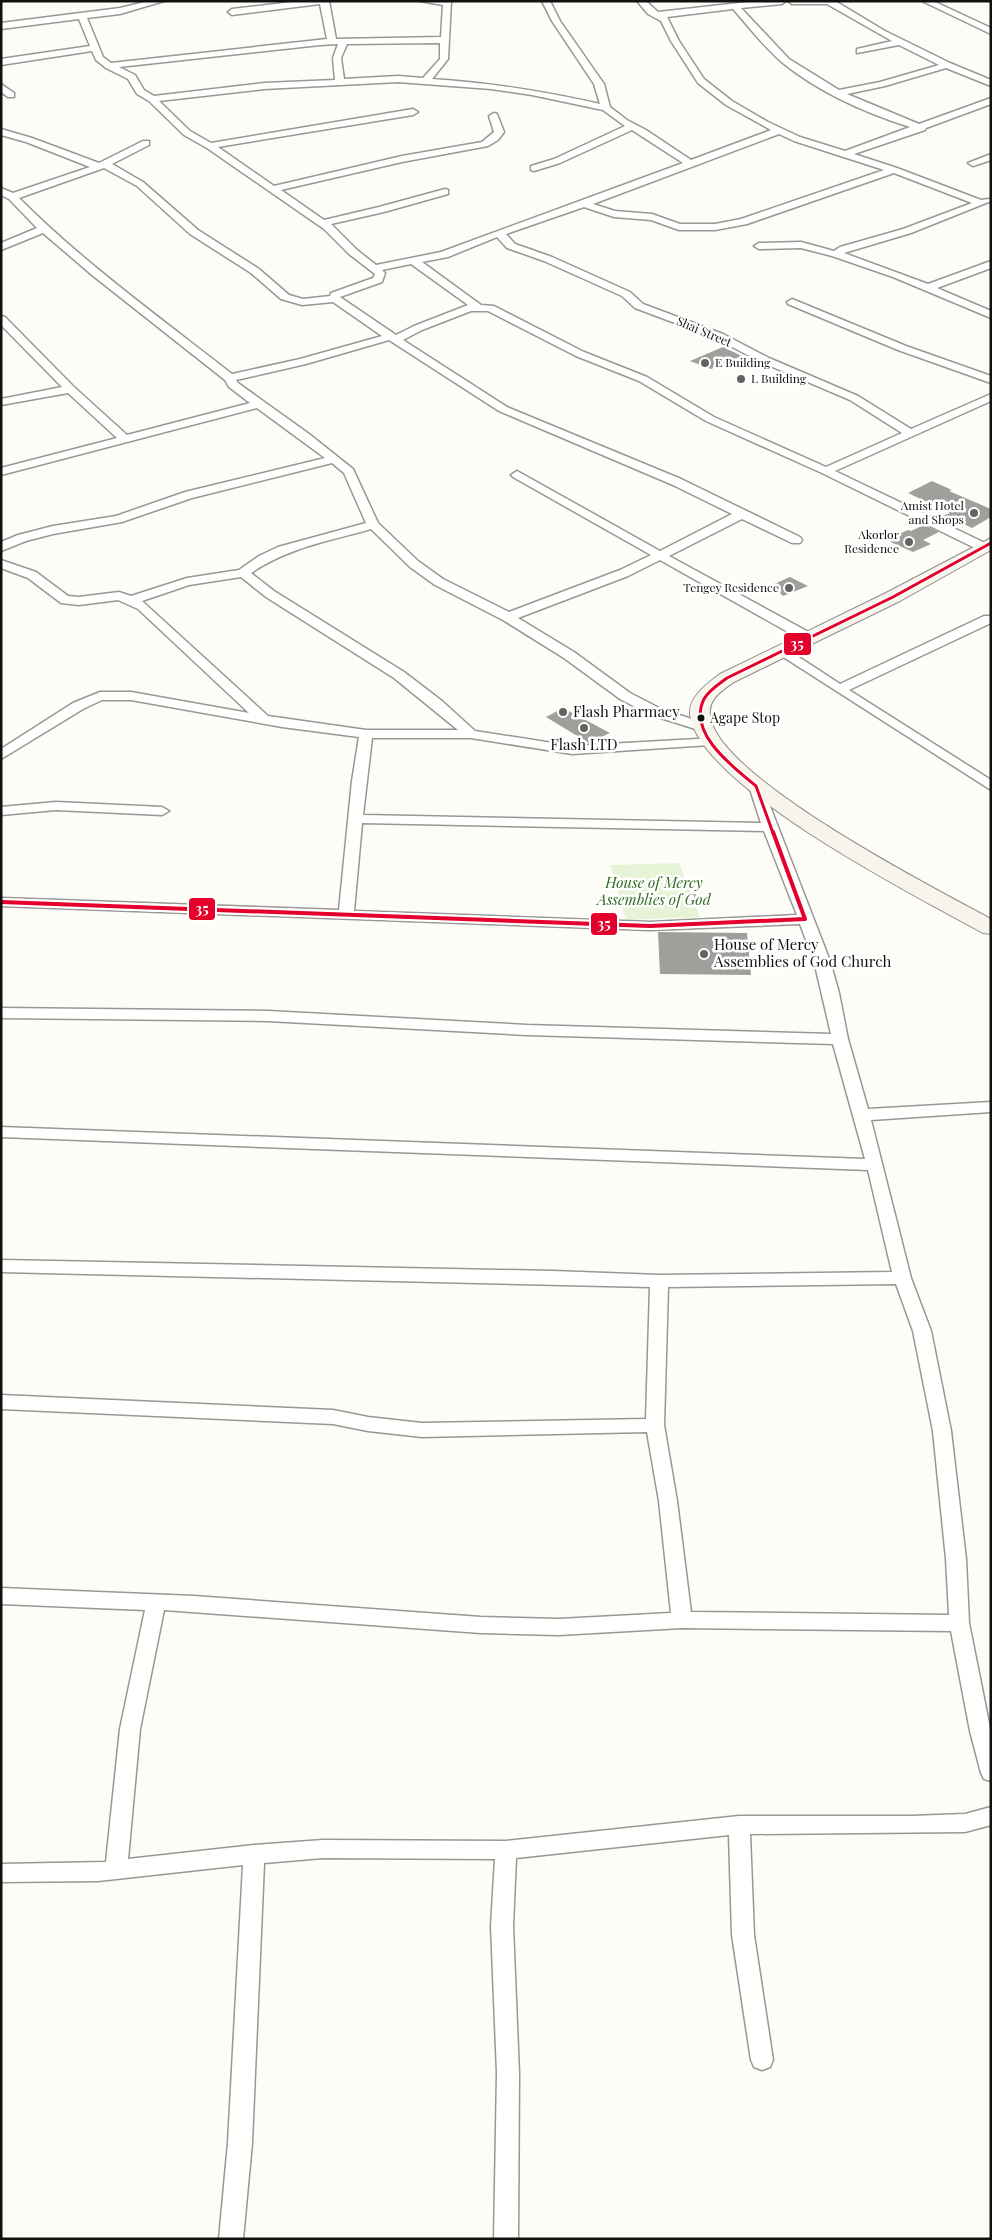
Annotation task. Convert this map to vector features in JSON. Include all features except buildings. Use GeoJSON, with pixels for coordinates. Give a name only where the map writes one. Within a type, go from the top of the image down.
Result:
{"type":"FeatureCollection","features":[{"type":"Feature","properties":{"kind":"street"},"geometry":{"type":"LineString","coordinates":[[1,26],[120,11],[160,1]]}},
{"type":"Feature","properties":{"kind":"street"},"geometry":{"type":"LineString","coordinates":[[424,1],[447,2],[444,59],[426,80]]}},
{"type":"Feature","properties":{"kind":"street"},"geometry":{"type":"LineString","coordinates":[[546,1],[556,21],[599,84],[606,108]]}},
{"type":"Feature","properties":{"kind":"street"},"geometry":{"type":"LineString","coordinates":[[641,1],[651,12],[665,19],[686,61],[709,89],[778,131],[986,201]]}},
{"type":"Feature","properties":{"kind":"street"},"geometry":{"type":"LineString","coordinates":[[658,15],[782,1]]}},
{"type":"Feature","properties":{"kind":"street"},"geometry":{"type":"LineString","coordinates":[[792,1],[829,1],[882,34],[947,65],[991,82]]}},
{"type":"Feature","properties":{"kind":"street"},"geometry":{"type":"LineString","coordinates":[[926,1],[991,31]]}},
{"type":"Feature","properties":{"kind":"street"},"geometry":{"type":"LineString","coordinates":[[232,12],[325,2],[332,42]]}},
{"type":"Feature","properties":{"kind":"street"},"geometry":{"type":"LineString","coordinates":[[735,6],[763,38],[793,67],[888,117],[922,128]]}},
{"type":"Feature","properties":{"kind":"street"},"geometry":{"type":"LineString","coordinates":[[82,16],[93,48],[99,58],[109,66],[132,77],[140,92],[152,99],[187,133],[210,146],[323,223],[357,255],[380,273],[378,280],[336,294],[335,298]]}},
{"type":"Feature","properties":{"kind":"street"},"geometry":{"type":"LineString","coordinates":[[109,66],[332,42],[445,40]]}},
{"type":"Feature","properties":{"kind":"street"},"geometry":{"type":"LineString","coordinates":[[340,82],[337,58],[343,42]]}},
{"type":"Feature","properties":{"kind":"street"},"geometry":{"type":"LineString","coordinates":[[860,51],[900,42]]}},
{"type":"Feature","properties":{"kind":"street"},"geometry":{"type":"LineString","coordinates":[[1,62],[93,48]]}},
{"type":"Feature","properties":{"kind":"street"},"geometry":{"type":"LineString","coordinates":[[840,93],[882,84],[947,65]]}},
{"type":"Feature","properties":{"kind":"street"},"geometry":{"type":"LineString","coordinates":[[152,99],[264,86],[426,80],[532,92],[606,108],[631,127],[643,132],[690,164]]}},
{"type":"Feature","properties":{"kind":"street"},"geometry":{"type":"LineString","coordinates":[[1,87],[11,95]]}},
{"type":"Feature","properties":{"kind":"street"},"geometry":{"type":"LineString","coordinates":[[846,154],[922,128],[991,101]]}},
{"type":"Feature","properties":{"kind":"street"},"geometry":{"type":"LineString","coordinates":[[210,146],[413,112]]}},
{"type":"Feature","properties":{"kind":"street"},"geometry":{"type":"LineString","coordinates":[[272,189],[402,159],[485,144],[495,138],[499,132],[494,116]]}},
{"type":"Feature","properties":{"kind":"street"},"geometry":{"type":"LineString","coordinates":[[534,168],[557,161],[631,127]]}},
{"type":"Feature","properties":{"kind":"street"},"geometry":{"type":"LineString","coordinates":[[376,268],[444,255],[778,131]]}},
{"type":"Feature","properties":{"kind":"street"},"geometry":{"type":"LineString","coordinates":[[1,132],[102,166],[140,184],[199,236],[255,271],[285,296],[302,302],[335,298],[392,339],[503,409],[677,482],[796,540]]}},
{"type":"Feature","properties":{"kind":"street"},"geometry":{"type":"LineString","coordinates":[[12,197],[102,166],[146,143]]}},
{"type":"Feature","properties":{"kind":"street"},"geometry":{"type":"LineString","coordinates":[[972,163],[991,157]]}},
{"type":"Feature","properties":{"kind":"street"},"geometry":{"type":"LineString","coordinates":[[584,204],[614,214],[652,217],[679,227],[715,227],[743,222],[894,170]]}},
{"type":"Feature","properties":{"kind":"street"},"geometry":{"type":"LineString","coordinates":[[1,191],[12,197],[44,228],[137,306],[230,378],[233,385],[305,436],[349,471],[373,525],[414,564],[440,582],[508,617],[576,660],[625,696],[706,734]]}},
{"type":"Feature","properties":{"kind":"street"},"geometry":{"type":"LineString","coordinates":[[323,223],[382,210],[445,192]]}},
{"type":"Feature","properties":{"kind":"street"},"geometry":{"type":"LineString","coordinates":[[836,254],[844,249],[907,231],[986,201]]}},
{"type":"Feature","properties":{"kind":"street"},"geometry":{"type":"LineString","coordinates":[[1,247],[44,228]]}},
{"type":"Feature","properties":{"kind":"street","name":"Shai Street"},"geometry":{"type":"LineString","coordinates":[[499,233],[511,246],[548,259],[626,294],[639,306],[719,336],[765,360],[854,398],[910,433]]}},
{"type":"Feature","properties":{"kind":"street"},"geometry":{"type":"LineString","coordinates":[[759,246],[801,245],[836,254],[928,288],[991,314]]}},
{"type":"Feature","properties":{"kind":"street"},"geometry":{"type":"LineString","coordinates":[[414,261],[477,307]]}},
{"type":"Feature","properties":{"kind":"street"},"geometry":{"type":"LineString","coordinates":[[928,288],[991,264]]}},
{"type":"Feature","properties":{"kind":"street"},"geometry":{"type":"LineString","coordinates":[[792,302],[902,348],[991,380]]}},
{"type":"Feature","properties":{"kind":"street"},"geometry":{"type":"LineString","coordinates":[[230,378],[392,339],[477,307],[490,308],[580,354],[644,379],[710,419],[826,472],[925,523],[989,545]]}},
{"type":"Feature","properties":{"kind":"street"},"geometry":{"type":"LineString","coordinates":[[1,319],[70,389],[126,440]]}},
{"type":"Feature","properties":{"kind":"street"},"geometry":{"type":"LineString","coordinates":[[1,402],[70,389]]}},
{"type":"Feature","properties":{"kind":"street"},"geometry":{"type":"LineString","coordinates":[[826,472],[991,397]]}},
{"type":"Feature","properties":{"kind":"street"},"geometry":{"type":"LineString","coordinates":[[1,472],[126,440],[226,410],[258,404]]}},
{"type":"Feature","properties":{"kind":"street"},"geometry":{"type":"LineString","coordinates":[[1,547],[22,538],[52,530],[118,519],[189,495],[242,484],[334,458]]}},
{"type":"Feature","properties":{"kind":"street"},"geometry":{"type":"LineString","coordinates":[[517,475],[658,556],[692,572],[809,638]]}},
{"type":"Feature","properties":{"kind":"street"},"geometry":{"type":"LineString","coordinates":[[508,617],[624,573],[729,522],[741,514]]}},
{"type":"Feature","properties":{"kind":"street"},"geometry":{"type":"LineString","coordinates":[[131,600],[187,582],[243,573],[263,559],[282,550],[373,525]]}},
{"type":"Feature","properties":{"kind":"street"},"geometry":{"type":"LineString","coordinates":[[989,545],[893,596],[727,678],[712,688],[700,705],[706,734],[726,759],[756,786],[831,837],[991,928]]}},
{"type":"Feature","properties":{"kind":"street"},"geometry":{"type":"LineString","coordinates":[[1,564],[32,575],[65,600],[79,601],[119,596],[131,600],[151,612],[264,720]]}},
{"type":"Feature","properties":{"kind":"street"},"geometry":{"type":"LineString","coordinates":[[243,573],[270,594],[399,675],[437,704],[471,734]]}},
{"type":"Feature","properties":{"kind":"street"},"geometry":{"type":"LineString","coordinates":[[840,689],[989,619]]}},
{"type":"Feature","properties":{"kind":"street"},"geometry":{"type":"LineString","coordinates":[[780,651],[991,786]]}},
{"type":"Feature","properties":{"kind":"street"},"geometry":{"type":"LineString","coordinates":[[1,755],[78,706],[89,700],[108,695],[148,699],[264,720],[366,734],[471,734],[572,750],[706,734]]}},
{"type":"Feature","properties":{"kind":"street"},"geometry":{"type":"LineString","coordinates":[[346,914],[357,819],[359,781],[366,734]]}},
{"type":"Feature","properties":{"kind":"street"},"geometry":{"type":"LineString","coordinates":[[756,786],[817,947],[831,993],[840,1039],[875,1165],[902,1278],[922,1331],[942,1431],[956,1559],[959,1623],[985,1732],[991,1773]]}},
{"type":"Feature","properties":{"kind":"street"},"geometry":{"type":"LineString","coordinates":[[1,811],[56,806],[162,811]]}},
{"type":"Feature","properties":{"kind":"street"},"geometry":{"type":"LineString","coordinates":[[357,819],[770,827]]}},
{"type":"Feature","properties":{"kind":"street"},"geometry":{"type":"LineString","coordinates":[[1,902],[650,926],[805,919]]}},
{"type":"Feature","properties":{"kind":"street"},"geometry":{"type":"LineString","coordinates":[[1,1012],[268,1016],[527,1030],[840,1039]]}},
{"type":"Feature","properties":{"kind":"street"},"geometry":{"type":"LineString","coordinates":[[860,1115],[991,1107]]}},
{"type":"Feature","properties":{"kind":"street"},"geometry":{"type":"LineString","coordinates":[[1,1132],[875,1165]]}},
{"type":"Feature","properties":{"kind":"street"},"geometry":{"type":"LineString","coordinates":[[1,1266],[553,1277],[659,1281],[902,1278]]}},
{"type":"Feature","properties":{"kind":"street"},"geometry":{"type":"LineString","coordinates":[[659,1281],[655,1425],[668,1501],[682,1620]]}},
{"type":"Feature","properties":{"kind":"street"},"geometry":{"type":"LineString","coordinates":[[1,1402],[332,1417],[368,1424],[422,1430],[655,1425]]}},
{"type":"Feature","properties":{"kind":"street"},"geometry":{"type":"LineString","coordinates":[[1,1596],[194,1604],[481,1625],[559,1627],[682,1620],[959,1623]]}},
{"type":"Feature","properties":{"kind":"street"},"geometry":{"type":"LineString","coordinates":[[116,1870],[130,1729],[156,1603]]}},
{"type":"Feature","properties":{"kind":"street"},"geometry":{"type":"LineString","coordinates":[[3,1878],[116,1870],[254,1854],[323,1849],[506,1850],[739,1825],[911,1825],[965,1823],[991,1816]]}},
{"type":"Feature","properties":{"kind":"street"},"geometry":{"type":"LineString","coordinates":[[739,1825],[743,1935],[762,2060]]}},
{"type":"Feature","properties":{"kind":"street"},"geometry":{"type":"LineString","coordinates":[[506,1850],[502,1926],[508,2073],[506,2239]]}},
{"type":"Feature","properties":{"kind":"street"},"geometry":{"type":"LineString","coordinates":[[231,2239],[240,2143],[254,1854]]}},
{"type":"Feature","properties":{"kind":"green space","name":"House of Mercy Assemblies of God"},"geometry":{"type":"Polygon","coordinates":[[[679,863],[700,917],[626,920],[610,865],[679,863]]]}},
{"type":"Feature","properties":{"kind":"transit line","name":"35"},"geometry":{"type":"LineString","coordinates":[[756,786],[736,770],[715,748],[707,736],[700,711],[704,699],[714,687],[727,678],[893,597],[991,543]]}},
{"type":"Feature","properties":{"kind":"transit line","name":"35"},"geometry":{"type":"LineString","coordinates":[[756,786],[805,919]]}},
{"type":"Feature","properties":{"kind":"transit line","name":"35"},"geometry":{"type":"LineString","coordinates":[[1,902],[650,926],[805,919]]}},
{"type":"Feature","properties":{"kind":"place","name":"E Building"},"geometry":{"type":"Point","coordinates":[705,363]}},
{"type":"Feature","properties":{"kind":"place","name":"L Building"},"geometry":{"type":"Point","coordinates":[741,379]}},
{"type":"Feature","properties":{"kind":"place","name":"Amist Hotel and Shops"},"geometry":{"type":"Point","coordinates":[974,513]}},
{"type":"Feature","properties":{"kind":"place","name":"Akorlor Residence"},"geometry":{"type":"Point","coordinates":[909,542]}},
{"type":"Feature","properties":{"kind":"place","name":"Tengey Residence"},"geometry":{"type":"Point","coordinates":[789,588]}},
{"type":"Feature","properties":{"kind":"place","name":"Flash Pharmacy"},"geometry":{"type":"Point","coordinates":[563,712]}},
{"type":"Feature","properties":{"kind":"place","name":"Agape Stop"},"geometry":{"type":"Point","coordinates":[701,718]}},
{"type":"Feature","properties":{"kind":"place","name":"Flash LTD"},"geometry":{"type":"Point","coordinates":[584,728]}},
{"type":"Feature","properties":{"kind":"place","name":"House of Mercy Assemblies of God Church"},"geometry":{"type":"Point","coordinates":[704,954]}}]}
